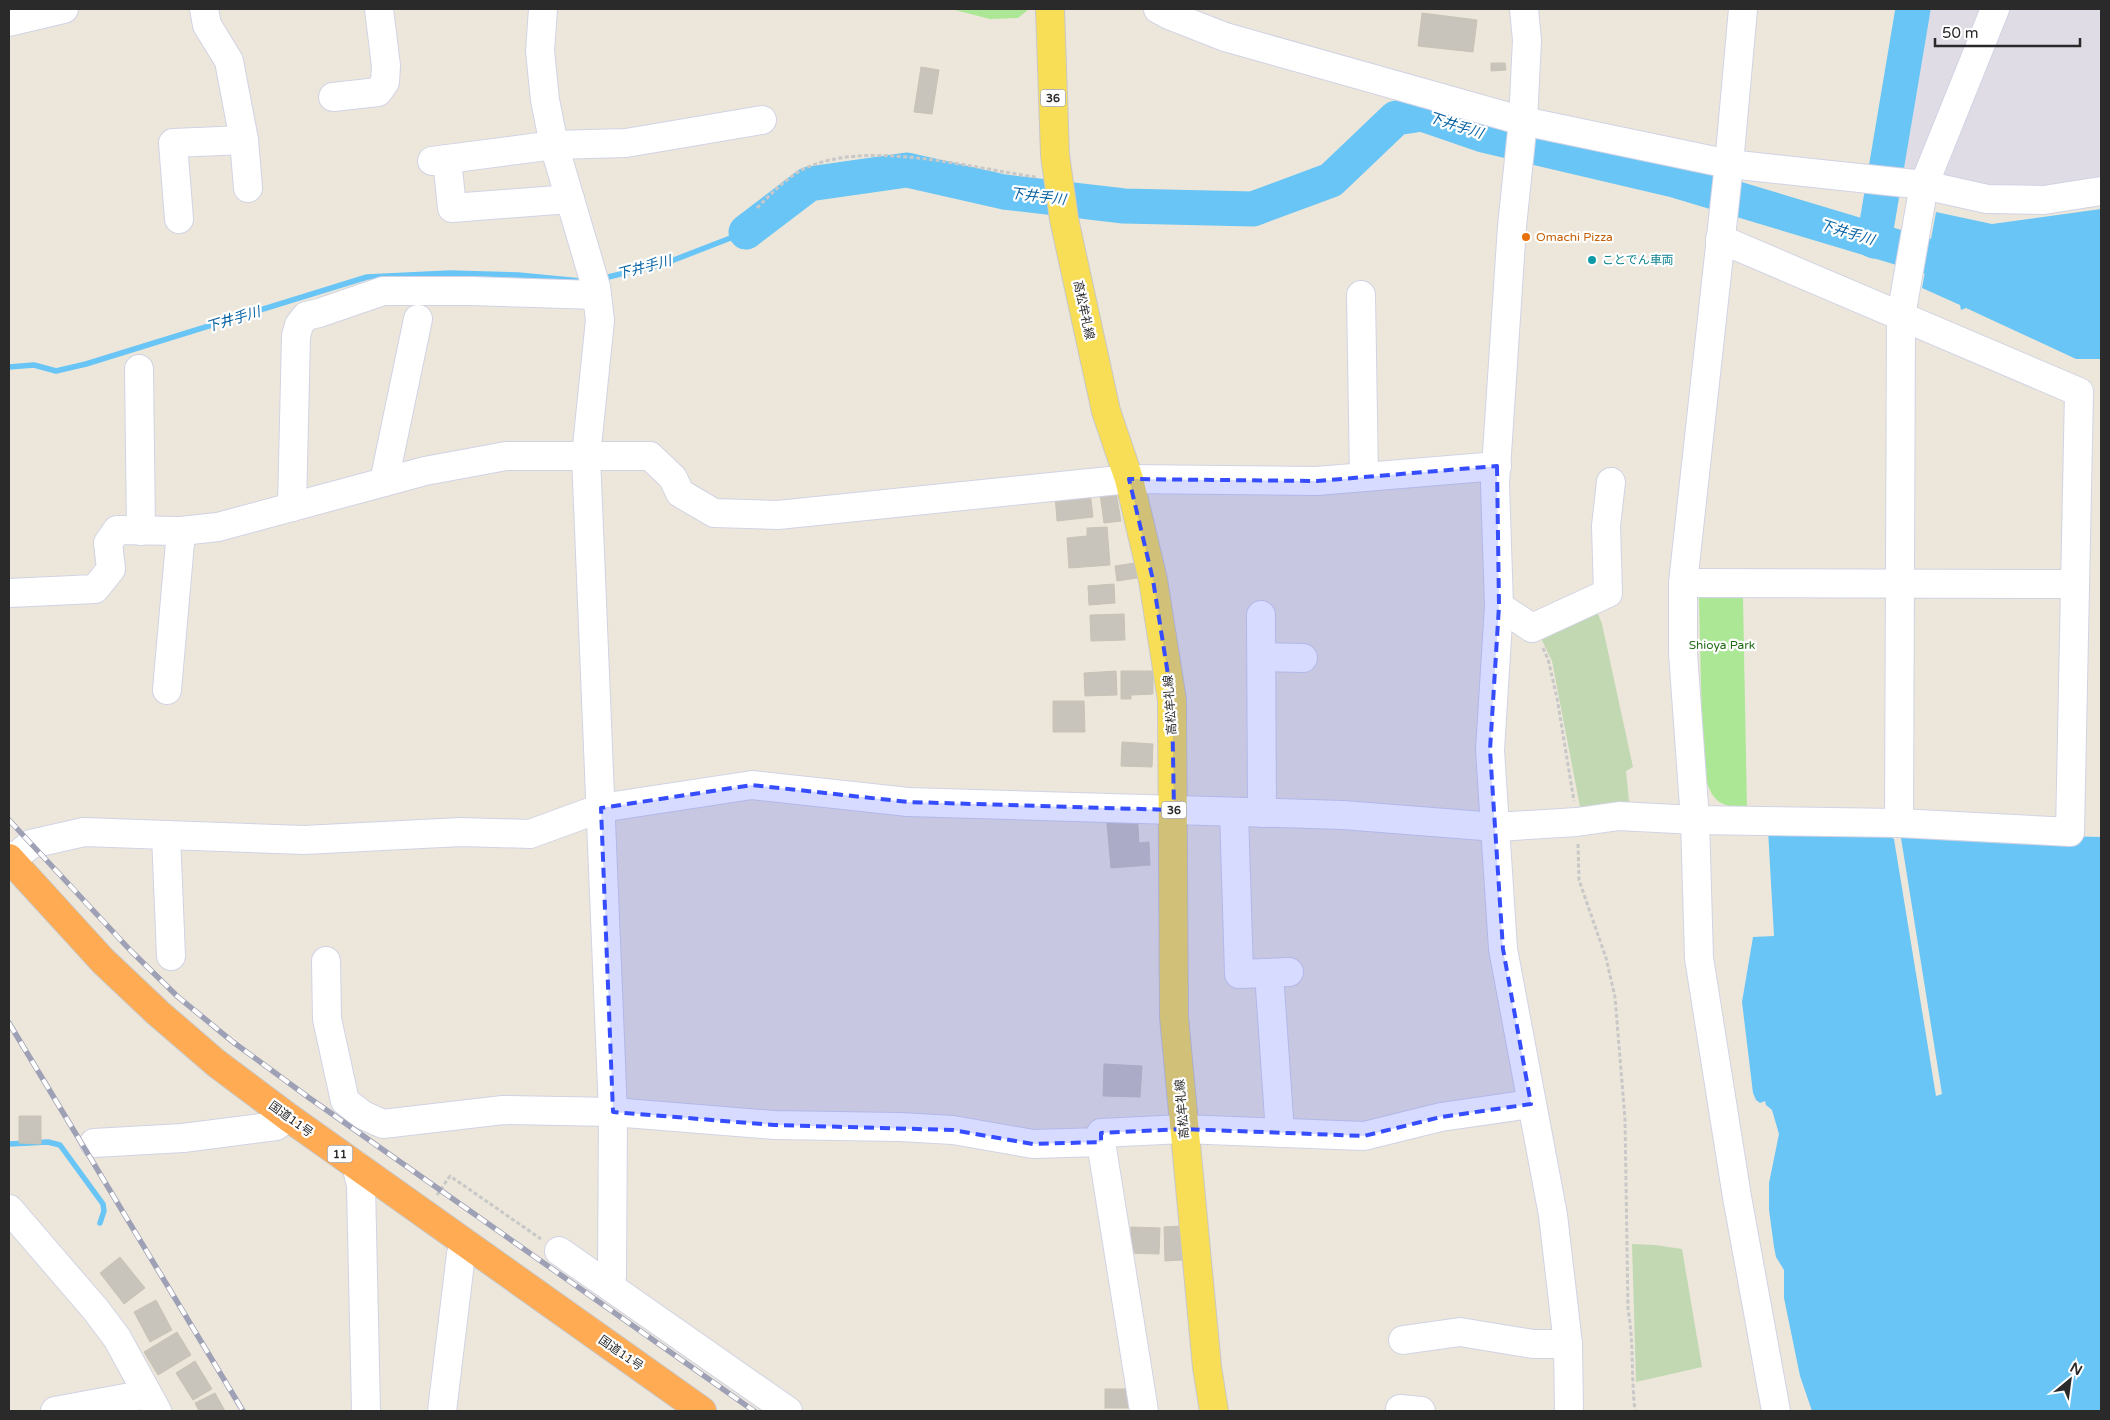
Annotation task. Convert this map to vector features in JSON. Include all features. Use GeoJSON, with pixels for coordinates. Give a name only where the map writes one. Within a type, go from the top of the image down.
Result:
{"type":"FeatureCollection","features":[{"type":"Feature","properties":{"kind":"highway","name":"国道11号"},"geometry":{"type":"LineString","coordinates":[[9,858],[103,961],[158,1013],[216,1063],[288,1117],[702,1411]]}},
{"type":"Feature","properties":{"kind":"main road","name":"高松牟礼線"},"geometry":{"type":"LineString","coordinates":[[1050,9],[1055,156],[1064,219],[1106,411],[1129,479],[1153,580],[1172,700],[1174,1017],[1183,1129],[1207,1367],[1214,1411]]}},
{"type":"Feature","properties":{"kind":"street"},"geometry":{"type":"LineString","coordinates":[[9,22],[62,9]]}},
{"type":"Feature","properties":{"kind":"street"},"geometry":{"type":"LineString","coordinates":[[204,9],[207,25],[229,61],[244,140],[248,188]]}},
{"type":"Feature","properties":{"kind":"street"},"geometry":{"type":"LineString","coordinates":[[333,97],[378,92],[385,82],[386,66],[379,9]]}},
{"type":"Feature","properties":{"kind":"street"},"geometry":{"type":"LineString","coordinates":[[543,9],[540,51],[545,100],[554,145],[597,291],[600,320],[586,456],[613,1112],[612,1276],[610,1286]]}},
{"type":"Feature","properties":{"kind":"street"},"geometry":{"type":"LineString","coordinates":[[1158,9],[1225,37],[1521,135],[1728,169],[1864,178],[1987,199],[2044,200],[2101,191]]}},
{"type":"Feature","properties":{"kind":"street"},"geometry":{"type":"LineString","coordinates":[[1524,9],[1527,40],[1521,135],[1512,226],[1495,484],[1499,606],[1490,750],[1503,948],[1553,1214],[1568,1344],[1569,1411]]}},
{"type":"Feature","properties":{"kind":"street"},"geometry":{"type":"LineString","coordinates":[[1743,9],[1728,169],[1683,583],[1683,653],[1695,820],[1699,958],[1736,1187],[1776,1411]]}},
{"type":"Feature","properties":{"kind":"street"},"geometry":{"type":"LineString","coordinates":[[1899,823],[1902,305],[1915,188],[1995,9]]}},
{"type":"Feature","properties":{"kind":"street"},"geometry":{"type":"LineString","coordinates":[[570,199],[452,208],[439,160],[554,145],[634,142],[762,120]]}},
{"type":"Feature","properties":{"kind":"street"},"geometry":{"type":"LineString","coordinates":[[179,219],[173,143],[244,140]]}},
{"type":"Feature","properties":{"kind":"street"},"geometry":{"type":"LineString","coordinates":[[9,858],[19,854],[31,844],[84,832],[304,840],[461,832],[530,834],[601,808],[752,785],[908,802],[1344,815],[1496,827],[1577,822],[1619,816],[1695,820],[1899,823],[2070,832],[2079,392],[1902,305],[1720,239]]}},
{"type":"Feature","properties":{"kind":"street"},"geometry":{"type":"LineString","coordinates":[[292,507],[296,336],[299,325],[306,316],[383,291],[597,291]]}},
{"type":"Feature","properties":{"kind":"street"},"geometry":{"type":"LineString","coordinates":[[1361,295],[1364,477]]}},
{"type":"Feature","properties":{"kind":"street"},"geometry":{"type":"LineString","coordinates":[[384,482],[418,319]]}},
{"type":"Feature","properties":{"kind":"street"},"geometry":{"type":"LineString","coordinates":[[139,369],[141,531]]}},
{"type":"Feature","properties":{"kind":"street"},"geometry":{"type":"LineString","coordinates":[[9,593],[95,589],[111,569],[108,543],[117,530],[181,531],[218,527],[425,471],[506,456],[650,456],[673,478],[680,493],[714,513],[778,515],[1129,479],[1317,481],[1497,466]]}},
{"type":"Feature","properties":{"kind":"street"},"geometry":{"type":"LineString","coordinates":[[1499,606],[1532,628],[1608,593],[1606,526],[1611,482]]}},
{"type":"Feature","properties":{"kind":"street"},"geometry":{"type":"LineString","coordinates":[[167,690],[181,531]]}},
{"type":"Feature","properties":{"kind":"street"},"geometry":{"type":"LineString","coordinates":[[1683,583],[2075,584]]}},
{"type":"Feature","properties":{"kind":"street"},"geometry":{"type":"LineString","coordinates":[[1261,615],[1262,813]]}},
{"type":"Feature","properties":{"kind":"street"},"geometry":{"type":"LineString","coordinates":[[1262,657],[1303,658]]}},
{"type":"Feature","properties":{"kind":"street"},"geometry":{"type":"LineString","coordinates":[[1234,812],[1239,974],[1279,972],[1280,1133]]}},
{"type":"Feature","properties":{"kind":"street"},"geometry":{"type":"LineString","coordinates":[[166,835],[171,956]]}},
{"type":"Feature","properties":{"kind":"street"},"geometry":{"type":"LineString","coordinates":[[326,961],[328,1019],[345,1101],[364,1115],[383,1124],[503,1110],[613,1112],[774,1125],[900,1127],[953,1130],[1033,1144],[1101,1142]]}},
{"type":"Feature","properties":{"kind":"street"},"geometry":{"type":"LineString","coordinates":[[1144,1411],[1101,1133],[1183,1129],[1364,1136],[1441,1116],[1531,1104]]}},
{"type":"Feature","properties":{"kind":"street"},"geometry":{"type":"LineString","coordinates":[[94,1143],[183,1138],[276,1126],[288,1117]]}},
{"type":"Feature","properties":{"kind":"street"},"geometry":{"type":"LineString","coordinates":[[356,1165],[361,1185],[366,1411]]}},
{"type":"Feature","properties":{"kind":"street"},"geometry":{"type":"LineString","coordinates":[[9,1209],[96,1310],[117,1338],[152,1403],[55,1411]]}},
{"type":"Feature","properties":{"kind":"street"},"geometry":{"type":"LineString","coordinates":[[442,1411],[460,1254],[464,1242]]}},
{"type":"Feature","properties":{"kind":"street"},"geometry":{"type":"LineString","coordinates":[[559,1251],[788,1411]]}},
{"type":"Feature","properties":{"kind":"street"},"geometry":{"type":"LineString","coordinates":[[1403,1340],[1460,1332],[1533,1344],[1568,1344]]}},
{"type":"Feature","properties":{"kind":"path"},"geometry":{"type":"LineString","coordinates":[[757,208],[782,183],[802,171],[822,162],[863,156],[942,161],[1059,184]]}},
{"type":"Feature","properties":{"kind":"path"},"geometry":{"type":"LineString","coordinates":[[1532,628],[1548,659],[1559,708],[1577,822],[1579,880],[1606,958],[1615,997],[1625,1119],[1628,1310],[1632,1332],[1632,1385],[1635,1411]]}},
{"type":"Feature","properties":{"kind":"path"},"geometry":{"type":"LineString","coordinates":[[432,1202],[450,1176],[559,1251]]}},
{"type":"Feature","properties":{"kind":"highlighted area"},"geometry":{"type":"Polygon","coordinates":[[[1497,466],[1499,606],[1490,750],[1503,949],[1531,1104],[1441,1117],[1364,1136],[1183,1129],[1101,1133],[1101,1142],[1033,1144],[953,1130],[774,1125],[613,1112],[601,808],[752,785],[908,802],[1174,810],[1172,700],[1153,580],[1129,479],[1317,481],[1497,466]]]}},
{"type":"Feature","properties":{"kind":"shaded area"},"geometry":{"type":"Polygon","coordinates":[[[1917,9],[2101,9],[2101,202],[1996,215],[1895,191],[1917,9]]]}},
{"type":"Feature","properties":{"kind":"green space"},"geometry":{"type":"Polygon","coordinates":[[[951,9],[1029,9],[1018,18],[990,19],[951,9]]]}},
{"type":"Feature","properties":{"kind":"green space","name":"Shioya Park"},"geometry":{"type":"Polygon","coordinates":[[[1699,598],[1743,598],[1747,810],[1722,804],[1710,791],[1703,773],[1699,598]]]}},
{"type":"Feature","properties":{"kind":"green space"},"geometry":{"type":"Polygon","coordinates":[[[1594,604],[1602,624],[1633,767],[1626,771],[1630,811],[1613,807],[1580,807],[1552,661],[1536,628],[1594,604]]]}},
{"type":"Feature","properties":{"kind":"green space"},"geometry":{"type":"Polygon","coordinates":[[[1632,1244],[1682,1249],[1702,1367],[1636,1382],[1632,1244]]]}},
{"type":"Feature","properties":{"kind":"water"},"geometry":{"type":"Polygon","coordinates":[[[2101,209],[2101,359],[2076,359],[1966,308],[1961,310],[1960,305],[1922,288],[1936,212],[1992,224],[2101,209]]]}},
{"type":"Feature","properties":{"kind":"water"},"geometry":{"type":"Polygon","coordinates":[[[1768,830],[1884,833],[1894,839],[1936,1096],[1942,1094],[1901,838],[1906,833],[2101,837],[2101,1411],[1812,1411],[1800,1376],[1784,1298],[1784,1270],[1776,1257],[1769,1210],[1769,1183],[1779,1134],[1772,1110],[1766,1105],[1765,1101],[1760,1103],[1756,1100],[1753,1093],[1742,1002],[1753,937],[1774,936],[1768,830]]]}},
{"type":"Feature","properties":{"kind":"building"},"geometry":{"type":"Polygon","coordinates":[[[1422,13],[1477,20],[1473,52],[1418,46],[1422,13]]]}},
{"type":"Feature","properties":{"kind":"building"},"geometry":{"type":"Polygon","coordinates":[[[1491,63],[1505,63],[1506,70],[1491,71],[1491,63]]]}},
{"type":"Feature","properties":{"kind":"building"},"geometry":{"type":"Polygon","coordinates":[[[921,67],[939,70],[932,114],[914,112],[921,67]]]}},
{"type":"Feature","properties":{"kind":"building"},"geometry":{"type":"Polygon","coordinates":[[[1090,491],[1093,517],[1057,521],[1055,495],[1090,491]]]}},
{"type":"Feature","properties":{"kind":"building"},"geometry":{"type":"Polygon","coordinates":[[[1116,492],[1121,521],[1104,523],[1100,494],[1116,492]]]}},
{"type":"Feature","properties":{"kind":"building"},"geometry":{"type":"Polygon","coordinates":[[[1107,527],[1110,565],[1069,568],[1067,538],[1087,536],[1087,528],[1107,527]]]}},
{"type":"Feature","properties":{"kind":"building"},"geometry":{"type":"Polygon","coordinates":[[[1135,563],[1137,578],[1117,581],[1115,566],[1135,563]]]}},
{"type":"Feature","properties":{"kind":"building"},"geometry":{"type":"Polygon","coordinates":[[[1114,584],[1115,603],[1089,605],[1088,586],[1114,584]]]}},
{"type":"Feature","properties":{"kind":"building"},"geometry":{"type":"Polygon","coordinates":[[[1124,614],[1125,640],[1091,641],[1090,615],[1124,614]]]}},
{"type":"Feature","properties":{"kind":"building"},"geometry":{"type":"Polygon","coordinates":[[[1116,671],[1117,695],[1085,696],[1084,673],[1116,671]]]}},
{"type":"Feature","properties":{"kind":"building"},"geometry":{"type":"Polygon","coordinates":[[[1121,671],[1153,671],[1153,694],[1131,695],[1131,699],[1121,699],[1121,671]]]}},
{"type":"Feature","properties":{"kind":"building"},"geometry":{"type":"Polygon","coordinates":[[[1053,701],[1084,701],[1085,732],[1053,732],[1053,701]]]}},
{"type":"Feature","properties":{"kind":"building"},"geometry":{"type":"Polygon","coordinates":[[[1122,742],[1153,744],[1152,767],[1121,766],[1122,742]]]}},
{"type":"Feature","properties":{"kind":"building"},"geometry":{"type":"Polygon","coordinates":[[[1137,811],[1139,843],[1149,842],[1150,865],[1111,868],[1106,813],[1137,811]]]}},
{"type":"Feature","properties":{"kind":"building"},"geometry":{"type":"Polygon","coordinates":[[[1104,1064],[1142,1066],[1140,1097],[1103,1096],[1104,1064]]]}},
{"type":"Feature","properties":{"kind":"building"},"geometry":{"type":"Polygon","coordinates":[[[19,1116],[41,1116],[41,1144],[19,1143],[19,1116]]]}},
{"type":"Feature","properties":{"kind":"building"},"geometry":{"type":"Polygon","coordinates":[[[1181,1226],[1182,1260],[1165,1261],[1164,1227],[1181,1226]]]}},
{"type":"Feature","properties":{"kind":"building"},"geometry":{"type":"Polygon","coordinates":[[[1131,1227],[1160,1228],[1159,1254],[1130,1253],[1131,1227]]]}},
{"type":"Feature","properties":{"kind":"building"},"geometry":{"type":"Polygon","coordinates":[[[120,1257],[145,1288],[124,1304],[100,1273],[120,1257]]]}},
{"type":"Feature","properties":{"kind":"building"},"geometry":{"type":"Polygon","coordinates":[[[156,1300],[172,1330],[150,1342],[134,1312],[156,1300]]]}},
{"type":"Feature","properties":{"kind":"building"},"geometry":{"type":"Polygon","coordinates":[[[177,1332],[191,1355],[158,1375],[144,1352],[177,1332]]]}},
{"type":"Feature","properties":{"kind":"building"},"geometry":{"type":"Polygon","coordinates":[[[195,1361],[212,1389],[193,1400],[176,1373],[195,1361]]]}},
{"type":"Feature","properties":{"kind":"building"},"geometry":{"type":"Polygon","coordinates":[[[1105,1389],[1128,1389],[1128,1408],[1105,1408],[1105,1389]]]}},
{"type":"Feature","properties":{"kind":"building"},"geometry":{"type":"Polygon","coordinates":[[[215,1393],[225,1411],[199,1411],[195,1403],[215,1393]]]}},
{"type":"Feature","properties":{"kind":"waterway"},"geometry":{"type":"LineString","coordinates":[[1874,241],[1913,9]]}},
{"type":"Feature","properties":{"kind":"waterway","name":"下井手川"},"geometry":{"type":"LineString","coordinates":[[746,232],[809,184],[907,170],[1004,192],[1124,206],[1253,209],[1331,180],[1396,118],[1422,114],[1483,135],[1674,180],[1944,261]]}},
{"type":"Feature","properties":{"kind":"waterway","name":"下井手川"},"geometry":{"type":"LineString","coordinates":[[600,279],[666,263],[746,232]]}},
{"type":"Feature","properties":{"kind":"waterway","name":"下井手川"},"geometry":{"type":"LineString","coordinates":[[9,367],[34,365],[56,371],[86,364],[367,277],[450,273],[518,275],[581,281]]}},
{"type":"Feature","properties":{"kind":"waterway"},"geometry":{"type":"LineString","coordinates":[[9,1144],[48,1142],[60,1145],[103,1204],[104,1211],[100,1223]]}},
{"type":"Feature","properties":{"kind":"railway"},"geometry":{"type":"LineString","coordinates":[[9,820],[130,950],[177,996],[233,1042],[308,1097],[754,1411]]}},
{"type":"Feature","properties":{"kind":"railway"},"geometry":{"type":"LineString","coordinates":[[9,1023],[243,1411]]}},
{"type":"Feature","properties":{"kind":"place","name":"Omachi Pizza"},"geometry":{"type":"Point","coordinates":[1526,237]}},
{"type":"Feature","properties":{"kind":"place","name":"ことでん車両"},"geometry":{"type":"Point","coordinates":[1592,260]}}]}
